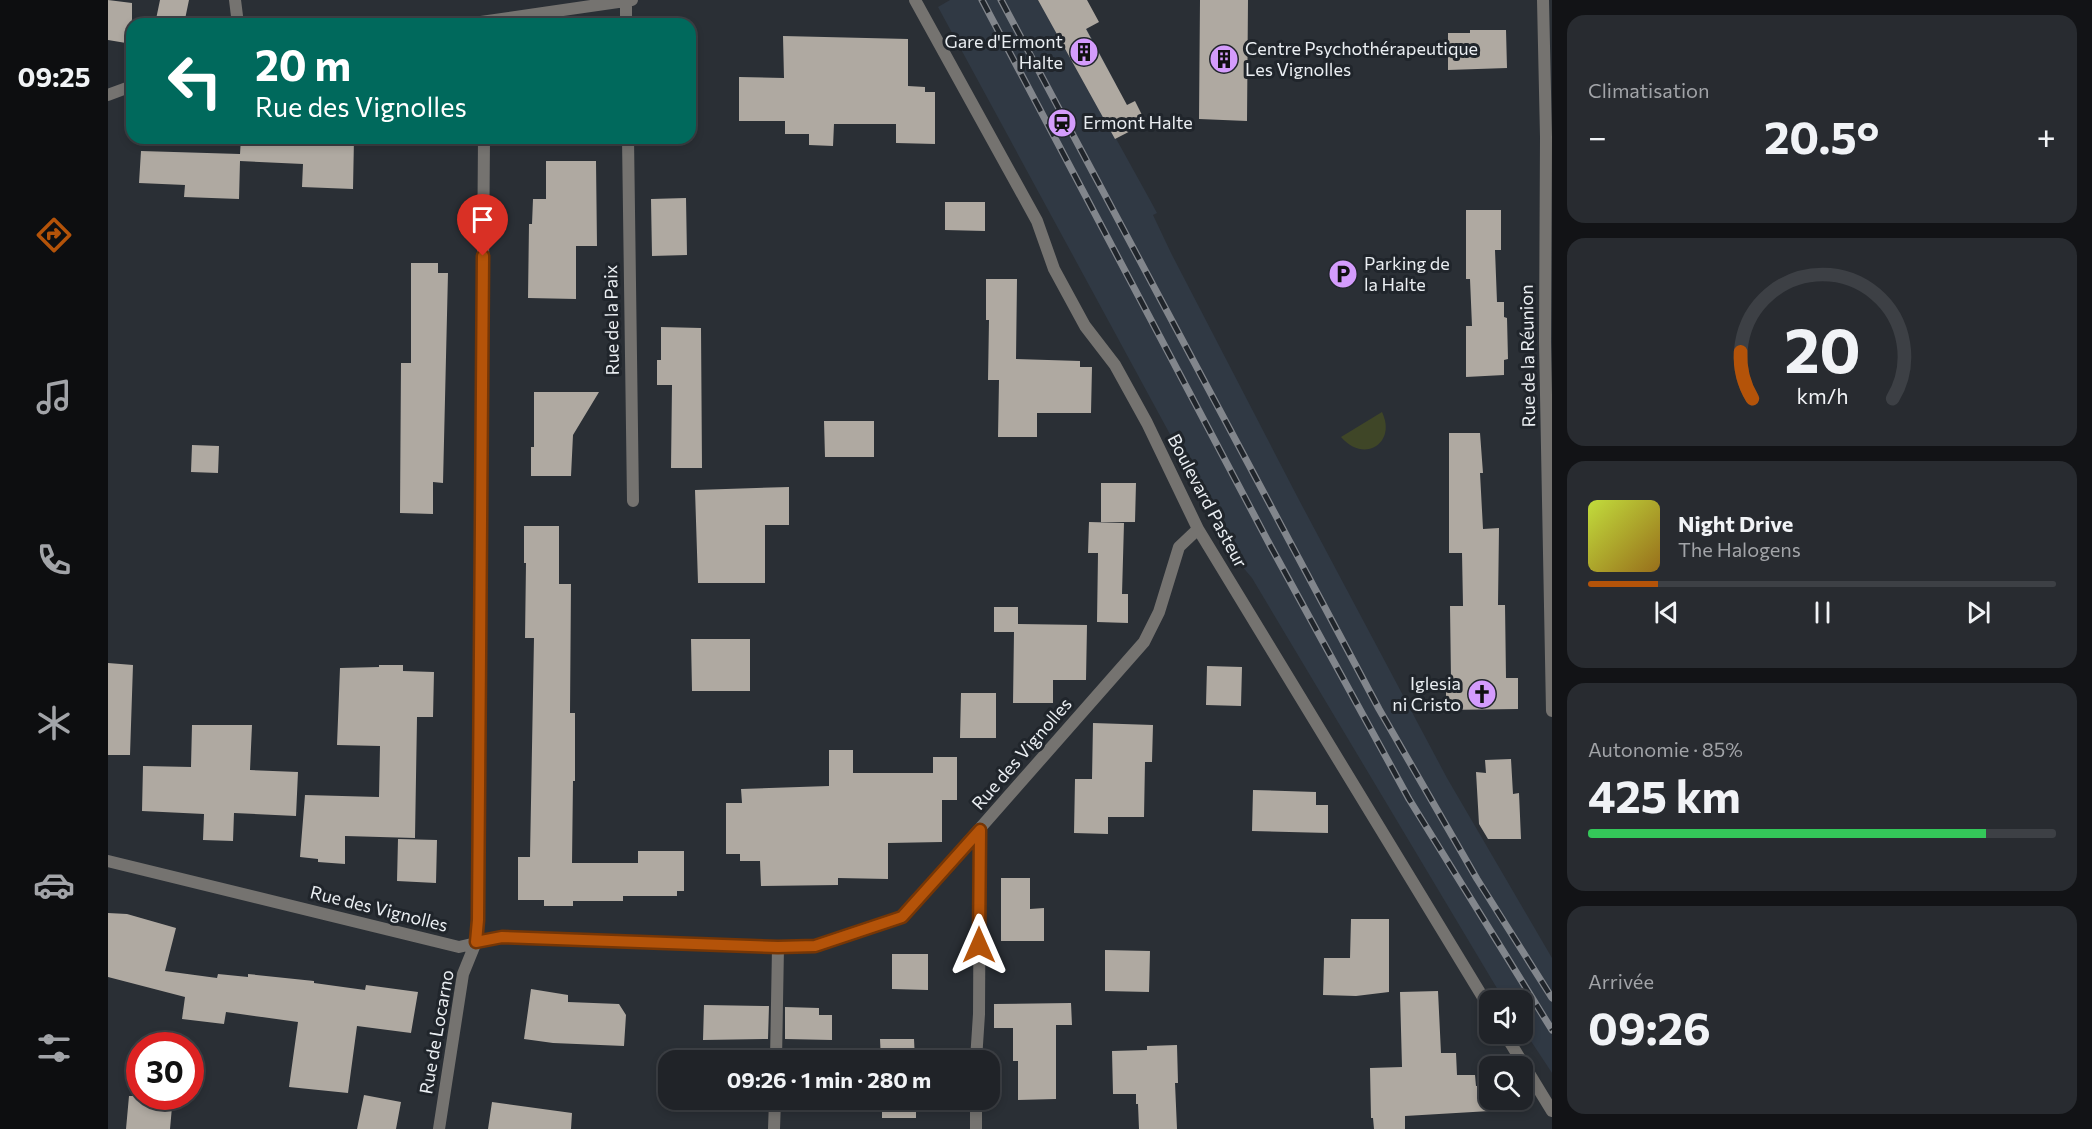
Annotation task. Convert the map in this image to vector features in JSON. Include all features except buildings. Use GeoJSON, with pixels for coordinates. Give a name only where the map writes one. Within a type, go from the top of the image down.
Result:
{"type":"FeatureCollection","features":[{"type":"Feature","properties":{"kind":"street"},"geometry":{"type":"LineString","coordinates":[[235,0],[237,18]]}},
{"type":"Feature","properties":{"kind":"street"},"geometry":{"type":"LineString","coordinates":[[516,18],[629,0],[628,18]]}},
{"type":"Feature","properties":{"kind":"street","name":"Boulevard Pasteur"},"geometry":{"type":"LineString","coordinates":[[915,0],[1037,221],[1054,269],[1086,326],[1115,365],[1147,423],[1198,529],[1479,991]]}},
{"type":"Feature","properties":{"kind":"street","name":"Rue de la Réunion"},"geometry":{"type":"LineString","coordinates":[[1543,0],[1546,137],[1545,342],[1552,711]]}},
{"type":"Feature","properties":{"kind":"street"},"geometry":{"type":"LineString","coordinates":[[108,95],[126,88]]}},
{"type":"Feature","properties":{"kind":"street","name":"Rue de Locarno"},"geometry":{"type":"LineString","coordinates":[[439,1129],[463,974],[476,942],[478,920],[484,144]]}},
{"type":"Feature","properties":{"kind":"street","name":"Rue de la Paix"},"geometry":{"type":"LineString","coordinates":[[628,144],[633,501]]}},
{"type":"Feature","properties":{"kind":"street","name":"Rue des Vignolles"},"geometry":{"type":"LineString","coordinates":[[108,861],[459,947],[502,937],[778,947],[815,946],[902,917],[1144,642],[1159,612],[1179,547],[1198,529]]}},
{"type":"Feature","properties":{"kind":"street"},"geometry":{"type":"LineString","coordinates":[[977,1050],[980,830]]}},
{"type":"Feature","properties":{"kind":"street"},"geometry":{"type":"LineString","coordinates":[[776,1050],[778,947]]}},
{"type":"Feature","properties":{"kind":"street"},"geometry":{"type":"LineString","coordinates":[[1510,1044],[1552,1112]]}},
{"type":"Feature","properties":{"kind":"street"},"geometry":{"type":"LineString","coordinates":[[774,1129],[775,1110]]}},
{"type":"Feature","properties":{"kind":"street"},"geometry":{"type":"LineString","coordinates":[[976,1110],[976,1129]]}},
{"type":"Feature","properties":{"kind":"shaded area"},"geometry":{"type":"Polygon","coordinates":[[[950,0],[1087,0],[1087,29],[1116,84],[1093,97],[1157,213],[1153,215],[1171,253],[1447,778],[1552,958],[1552,1073],[1533,1044],[1533,990],[1498,990],[1252,578],[1241,565],[938,7],[950,0]]]}},
{"type":"Feature","properties":{"kind":"green space"},"geometry":{"type":"Polygon","coordinates":[[[1382,412],[1385,433],[1382,441],[1376,446],[1359,449],[1341,437],[1382,412]]]}},
{"type":"Feature","properties":{"kind":"railway"},"geometry":{"type":"LineString","coordinates":[[982,0],[1271,547],[1409,799],[1552,1030]]}},
{"type":"Feature","properties":{"kind":"railway"},"geometry":{"type":"LineString","coordinates":[[1001,0],[1379,709],[1477,879],[1552,998]]}},
{"type":"Feature","properties":{"kind":"place","name":"Gare d'Ermont Halte"},"geometry":{"type":"Point","coordinates":[1084,52]}},
{"type":"Feature","properties":{"kind":"place","name":"Centre Psychothérapeutique Les Vignolles"},"geometry":{"type":"Point","coordinates":[1224,59]}},
{"type":"Feature","properties":{"kind":"place","name":"Ermont Halte"},"geometry":{"type":"Point","coordinates":[1062,123]}},
{"type":"Feature","properties":{"kind":"place","name":"Parking de la Halte"},"geometry":{"type":"Point","coordinates":[1343,274]}},
{"type":"Feature","properties":{"kind":"place","name":"Iglesia ni Cristo"},"geometry":{"type":"Point","coordinates":[1482,694]}},
{"type":"Feature","properties":{"kind":"route"},"geometry":{"type":"LineString","coordinates":[[483,256],[476,942],[502,937],[778,947],[815,946],[902,917],[980,830],[979,945]]}}]}
